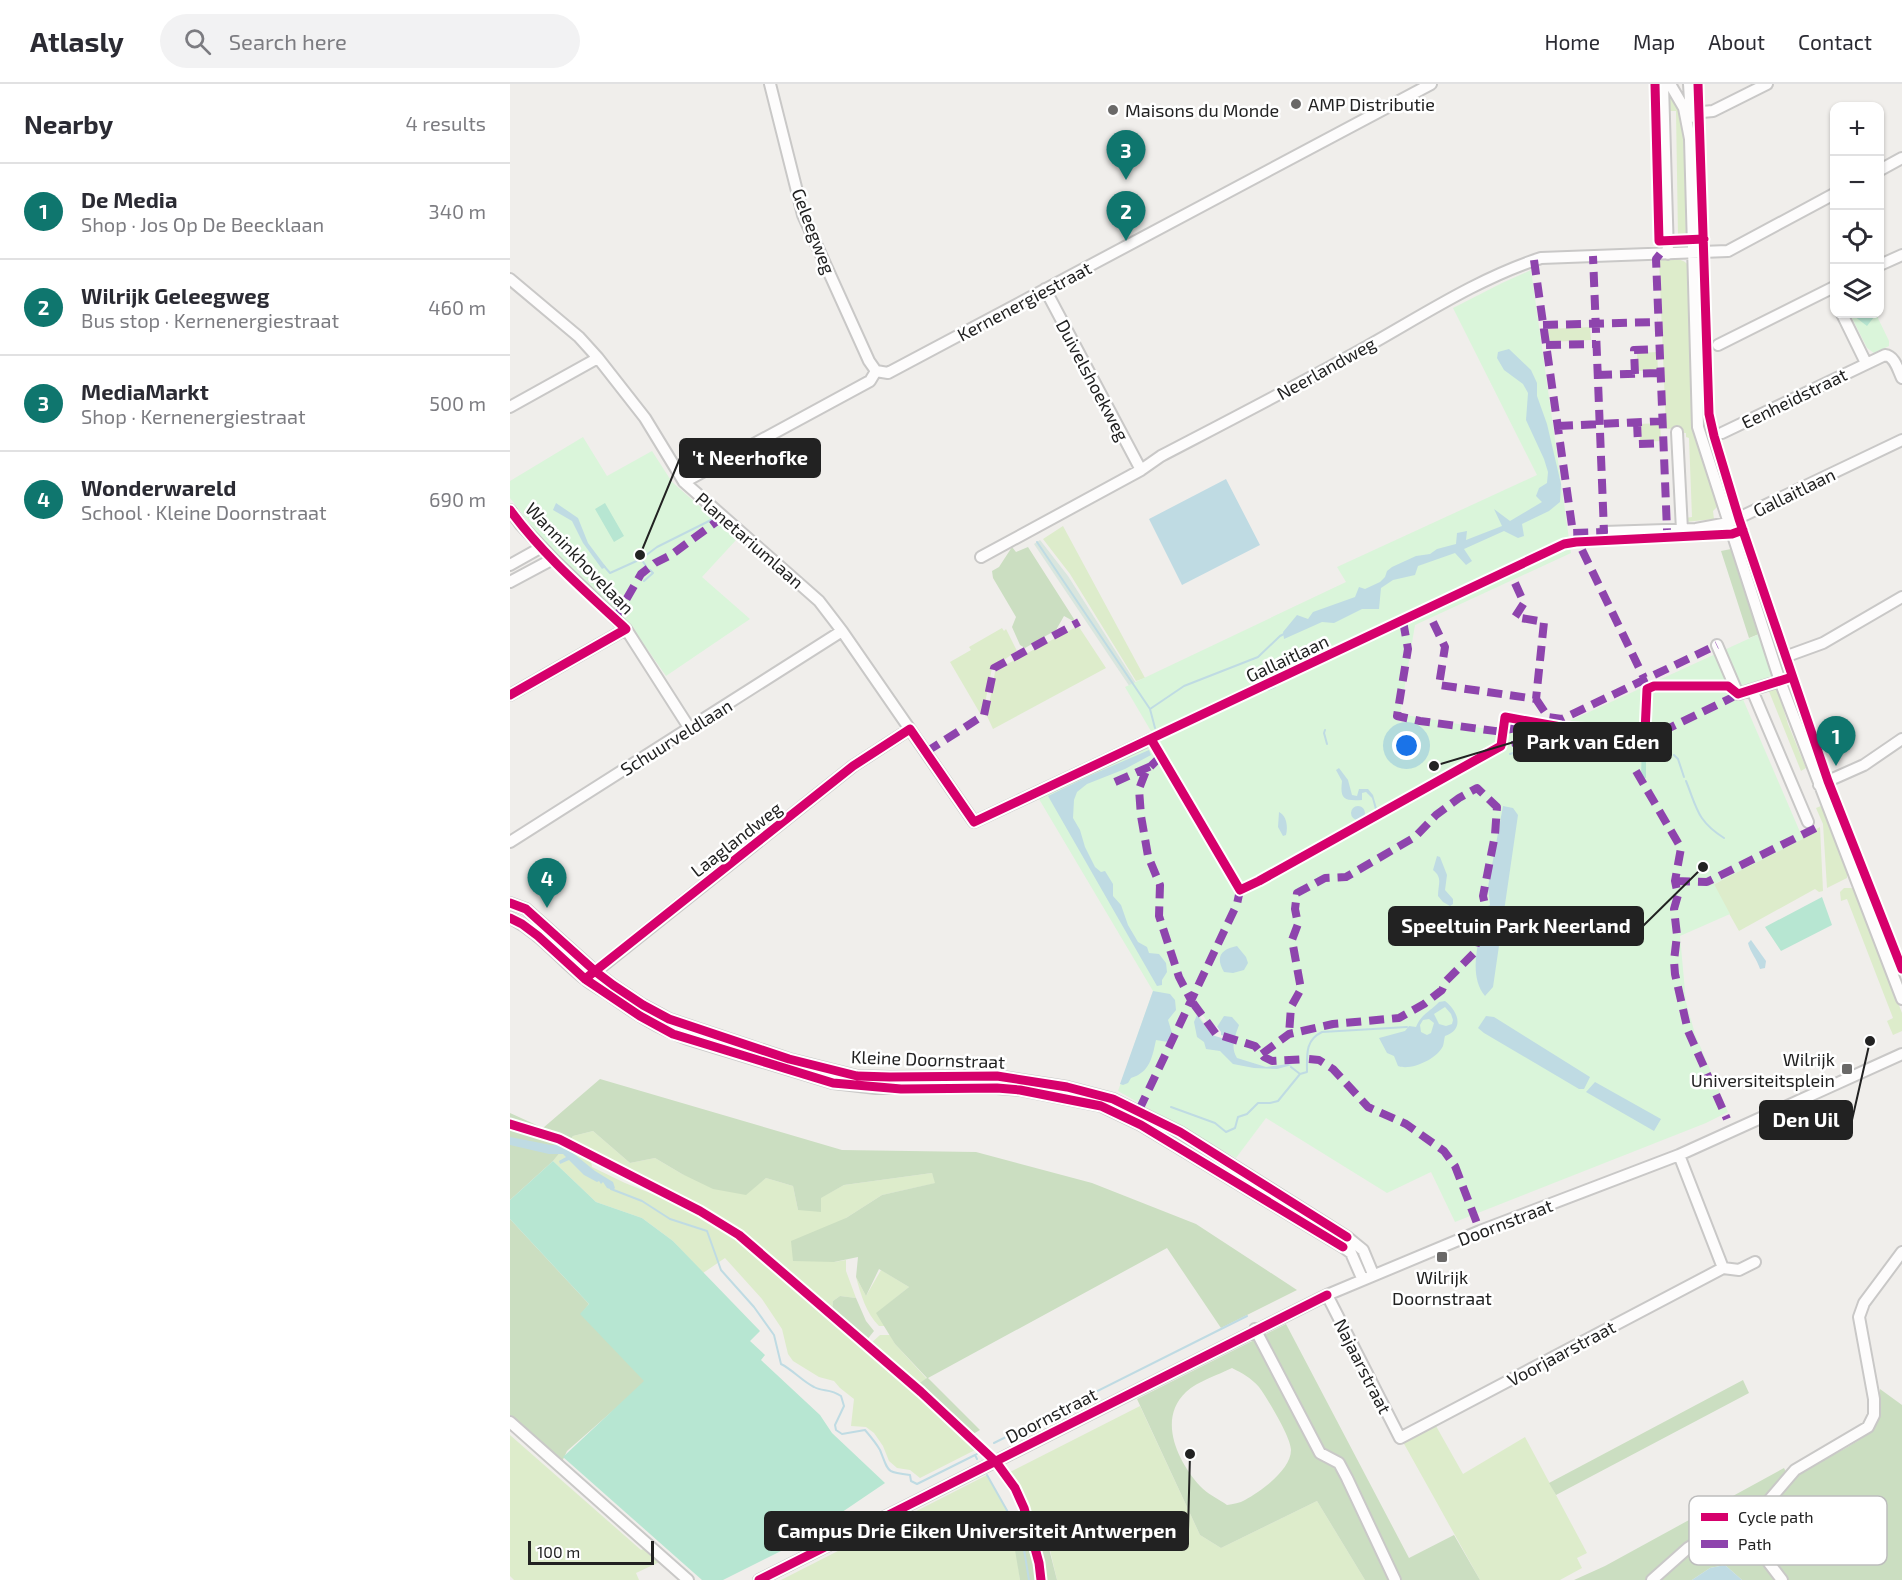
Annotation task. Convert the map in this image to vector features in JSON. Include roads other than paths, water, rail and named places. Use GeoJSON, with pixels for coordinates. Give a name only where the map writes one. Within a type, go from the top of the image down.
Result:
{"type":"FeatureCollection","features":[{"type":"Feature","properties":{"kind":"street","name":"Geleegweg"},"geometry":{"type":"LineString","coordinates":[[770,84],[804,215],[869,361],[876,371]]}},
{"type":"Feature","properties":{"kind":"street","name":"Kernenergiestraat"},"geometry":{"type":"LineString","coordinates":[[684,482],[870,381],[876,371],[888,373],[1431,84]]}},
{"type":"Feature","properties":{"kind":"street"},"geometry":{"type":"LineString","coordinates":[[1667,84],[1684,108],[1690,139]]}},
{"type":"Feature","properties":{"kind":"street"},"geometry":{"type":"LineString","coordinates":[[1667,84],[1668,254]]}},
{"type":"Feature","properties":{"kind":"street"},"geometry":{"type":"LineString","coordinates":[[1689,84],[1698,427],[1780,681],[1902,999]]}},
{"type":"Feature","properties":{"kind":"street"},"geometry":{"type":"LineString","coordinates":[[1691,113],[1713,111],[1767,84]]}},
{"type":"Feature","properties":{"kind":"street"},"geometry":{"type":"LineString","coordinates":[[1884,168],[1902,158]]}},
{"type":"Feature","properties":{"kind":"street","name":"Neerlandweg"},"geometry":{"type":"LineString","coordinates":[[981,557],[1141,470],[1161,456],[1519,265],[1541,258],[1692,254],[1734,249],[1830,196]]}},
{"type":"Feature","properties":{"kind":"street"},"geometry":{"type":"LineString","coordinates":[[1884,264],[1902,255]]}},
{"type":"Feature","properties":{"kind":"street","name":"Planetariumlaan"},"geometry":{"type":"LineString","coordinates":[[510,279],[579,337],[598,358],[645,418],[684,482],[819,601],[910,729]]}},
{"type":"Feature","properties":{"kind":"street","name":"Duivelshoekweg"},"geometry":{"type":"LineString","coordinates":[[1045,289],[1141,470]]}},
{"type":"Feature","properties":{"kind":"street"},"geometry":{"type":"LineString","coordinates":[[1718,345],[1830,292]]}},
{"type":"Feature","properties":{"kind":"street"},"geometry":{"type":"LineString","coordinates":[[1844,318],[1866,363]]}},
{"type":"Feature","properties":{"kind":"street","name":"Eenheidstraat"},"geometry":{"type":"LineString","coordinates":[[1722,433],[1885,354],[1893,359],[1902,378]]}},
{"type":"Feature","properties":{"kind":"street"},"geometry":{"type":"LineString","coordinates":[[510,407],[598,358]]}},
{"type":"Feature","properties":{"kind":"street"},"geometry":{"type":"LineString","coordinates":[[1677,432],[1682,530]]}},
{"type":"Feature","properties":{"kind":"street","name":"Gallaitlaan"},"geometry":{"type":"LineString","coordinates":[[1604,532],[1700,529],[1728,523],[1902,440]]}},
{"type":"Feature","properties":{"kind":"street","name":"Wanninkhovelaan"},"geometry":{"type":"LineString","coordinates":[[510,510],[553,559],[626,629],[690,729]]}},
{"type":"Feature","properties":{"kind":"street"},"geometry":{"type":"LineString","coordinates":[[510,565],[542,547]]}},
{"type":"Feature","properties":{"kind":"street"},"geometry":{"type":"LineString","coordinates":[[510,582],[553,559]]}},
{"type":"Feature","properties":{"kind":"street"},"geometry":{"type":"LineString","coordinates":[[1790,655],[1823,643],[1902,597]]}},
{"type":"Feature","properties":{"kind":"street"},"geometry":{"type":"LineString","coordinates":[[510,695],[626,629]]}},
{"type":"Feature","properties":{"kind":"street","name":"Schuurveldlaan"},"geometry":{"type":"LineString","coordinates":[[510,842],[842,631]]}},
{"type":"Feature","properties":{"kind":"street"},"geometry":{"type":"LineString","coordinates":[[1717,645],[1738,694],[1780,681]]}},
{"type":"Feature","properties":{"kind":"street"},"geometry":{"type":"LineString","coordinates":[[1752,690],[1808,822]]}},
{"type":"Feature","properties":{"kind":"street"},"geometry":{"type":"LineString","coordinates":[[910,729],[974,822],[1151,739]]}},
{"type":"Feature","properties":{"kind":"street","name":"Laaglandweg"},"geometry":{"type":"LineString","coordinates":[[585,979],[853,766],[910,729]]}},
{"type":"Feature","properties":{"kind":"street"},"geometry":{"type":"LineString","coordinates":[[1819,785],[1864,765],[1902,739]]}},
{"type":"Feature","properties":{"kind":"street","name":"Kleine Doornstraat"},"geometry":{"type":"LineString","coordinates":[[510,903],[526,909],[596,972],[640,1016],[673,1034],[833,1083],[893,1089],[1009,1089],[1076,1101],[1116,1112],[1343,1247],[1351,1253],[1362,1278]]}},
{"type":"Feature","properties":{"kind":"street","name":"Kleine Doornstraat"},"geometry":{"type":"LineString","coordinates":[[510,918],[538,936],[585,979],[669,1018],[789,1059],[857,1076],[997,1076],[1077,1089],[1113,1099],[1180,1132],[1347,1237],[1362,1250],[1373,1274]]}},
{"type":"Feature","properties":{"kind":"street","name":"Doornstraat"},"geometry":{"type":"LineString","coordinates":[[759,1580],[981,1470],[1255,1329],[1362,1278],[1679,1155],[1902,1054]]}},
{"type":"Feature","properties":{"kind":"street"},"geometry":{"type":"LineString","coordinates":[[1679,1155],[1723,1268]]}},
{"type":"Feature","properties":{"kind":"street"},"geometry":{"type":"LineString","coordinates":[[1772,1496],[1788,1476],[1868,1428],[1874,1415],[1874,1399],[1859,1317],[1864,1303],[1902,1252]]}},
{"type":"Feature","properties":{"kind":"street","name":"Voorjaarstraat"},"geometry":{"type":"LineString","coordinates":[[1400,1438],[1723,1268],[1739,1270],[1755,1262]]}},
{"type":"Feature","properties":{"kind":"street","name":"Najaarstraat"},"geometry":{"type":"LineString","coordinates":[[1327,1295],[1400,1438]]}},
{"type":"Feature","properties":{"kind":"street"},"geometry":{"type":"LineString","coordinates":[[1255,1329],[1320,1453],[1339,1463],[1395,1580]]}},
{"type":"Feature","properties":{"kind":"street"},"geometry":{"type":"LineString","coordinates":[[510,1422],[688,1580]]}},
{"type":"Feature","properties":{"kind":"street"},"geometry":{"type":"LineString","coordinates":[[1652,1580],[1689,1547]]}},
{"type":"Feature","properties":{"kind":"street"},"geometry":{"type":"LineString","coordinates":[[1771,1565],[1782,1580]]}},
{"type":"Feature","properties":{"kind":"water"},"geometry":{"type":"Polygon","coordinates":[[[1509,349],[1531,370],[1537,383],[1537,396],[1547,424],[1561,484],[1560,502],[1549,511],[1522,524],[1524,536],[1518,538],[1504,531],[1464,549],[1472,561],[1466,565],[1455,553],[1418,566],[1415,575],[1393,580],[1381,588],[1379,609],[1362,609],[1334,623],[1322,622],[1284,639],[1283,632],[1297,615],[1308,619],[1313,612],[1355,597],[1359,587],[1365,589],[1380,582],[1392,567],[1416,556],[1430,554],[1437,549],[1456,544],[1457,533],[1467,531],[1466,540],[1502,526],[1494,509],[1510,521],[1542,502],[1536,496],[1539,488],[1547,483],[1548,472],[1526,420],[1528,393],[1523,384],[1504,370],[1497,358],[1498,352],[1509,349]]]}},
{"type":"Feature","properties":{"kind":"water"},"geometry":{"type":"Polygon","coordinates":[[[1226,479],[1260,545],[1182,585],[1149,519],[1226,479]]]}},
{"type":"Feature","properties":{"kind":"water"},"geometry":{"type":"Polygon","coordinates":[[[556,503],[578,518],[588,543],[606,567],[602,569],[583,543],[572,521],[553,510],[556,503]]]}},
{"type":"Feature","properties":{"kind":"water"},"geometry":{"type":"Polygon","coordinates":[[[1149,750],[1151,755],[1125,769],[1087,784],[1077,792],[1073,818],[1095,867],[1101,872],[1105,871],[1113,884],[1113,896],[1121,905],[1128,925],[1138,942],[1147,947],[1149,953],[1159,954],[1166,963],[1167,972],[1162,985],[1157,986],[1048,796],[1149,750]]]}},
{"type":"Feature","properties":{"kind":"water"},"geometry":{"type":"Polygon","coordinates":[[[1339,768],[1348,780],[1352,795],[1357,796],[1359,789],[1368,789],[1373,795],[1378,812],[1376,813],[1372,798],[1366,792],[1362,793],[1362,800],[1344,798],[1342,781],[1336,770],[1339,768]]]}},
{"type":"Feature","properties":{"kind":"water"},"geometry":{"type":"Polygon","coordinates":[[[1358,806],[1363,808],[1365,813],[1363,818],[1358,820],[1353,818],[1351,813],[1353,808],[1358,806]]]}},
{"type":"Feature","properties":{"kind":"water"},"geometry":{"type":"Polygon","coordinates":[[[1503,806],[1513,808],[1518,815],[1493,987],[1485,996],[1476,976],[1476,953],[1486,907],[1490,905],[1488,887],[1503,806]]]}},
{"type":"Feature","properties":{"kind":"water"},"geometry":{"type":"Polygon","coordinates":[[[1279,812],[1284,816],[1286,822],[1286,835],[1283,836],[1278,827],[1279,812]]]}},
{"type":"Feature","properties":{"kind":"water"},"geometry":{"type":"Polygon","coordinates":[[[1437,856],[1440,857],[1447,875],[1445,890],[1453,899],[1453,904],[1450,906],[1438,896],[1439,879],[1433,870],[1437,856]]]}},
{"type":"Feature","properties":{"kind":"water"},"geometry":{"type":"Polygon","coordinates":[[[1751,940],[1766,961],[1765,968],[1760,969],[1748,943],[1751,940]]]}},
{"type":"Feature","properties":{"kind":"water"},"geometry":{"type":"Polygon","coordinates":[[[1237,946],[1248,963],[1244,970],[1233,973],[1224,972],[1220,962],[1221,954],[1237,946]]]}},
{"type":"Feature","properties":{"kind":"water"},"geometry":{"type":"Polygon","coordinates":[[[1153,991],[1170,994],[1175,1000],[1176,1010],[1168,1020],[1172,1033],[1168,1042],[1156,1040],[1151,1058],[1142,1072],[1131,1078],[1128,1083],[1120,1084],[1153,991]]]}},
{"type":"Feature","properties":{"kind":"water"},"geometry":{"type":"Polygon","coordinates":[[[1445,1001],[1456,1015],[1455,1029],[1445,1036],[1440,1051],[1430,1059],[1410,1067],[1398,1066],[1394,1056],[1387,1053],[1379,1038],[1405,1031],[1409,1026],[1416,1027],[1423,1016],[1439,1002],[1445,1001]],[[1445,1007],[1434,1014],[1439,1024],[1446,1026],[1452,1024],[1453,1020],[1445,1007]],[[1429,1019],[1423,1020],[1420,1025],[1421,1032],[1427,1035],[1431,1033],[1434,1023],[1429,1019]]]}},
{"type":"Feature","properties":{"kind":"water"},"geometry":{"type":"Polygon","coordinates":[[[1197,1015],[1212,1035],[1224,1016],[1232,1017],[1239,1025],[1234,1046],[1237,1058],[1266,1067],[1292,1065],[1277,1069],[1233,1064],[1220,1051],[1206,1049],[1204,1042],[1197,1037],[1194,1022],[1197,1015]]]}},
{"type":"Feature","properties":{"kind":"water"},"geometry":{"type":"Polygon","coordinates":[[[1486,1016],[1494,1017],[1590,1077],[1584,1089],[1579,1089],[1484,1033],[1478,1028],[1486,1016]]]}},
{"type":"Feature","properties":{"kind":"water"},"geometry":{"type":"Polygon","coordinates":[[[1595,1082],[1661,1119],[1654,1131],[1586,1092],[1595,1082]]]}},
{"type":"Feature","properties":{"kind":"water"},"geometry":{"type":"Polygon","coordinates":[[[510,1137],[563,1145],[595,1171],[613,1182],[615,1188],[613,1190],[607,1188],[603,1182],[601,1184],[584,1175],[569,1160],[560,1164],[559,1161],[566,1157],[563,1154],[549,1154],[510,1145],[510,1137]]]}},
{"type":"Feature","properties":{"kind":"water"},"geometry":{"type":"Polygon","coordinates":[[[1725,1565],[1742,1580],[1692,1580],[1710,1568],[1725,1565]]]}},
{"type":"Feature","properties":{"kind":"waterway"},"geometry":{"type":"LineString","coordinates":[[603,565],[610,573],[641,559],[657,547],[713,519]]}},
{"type":"Feature","properties":{"kind":"waterway"},"geometry":{"type":"LineString","coordinates":[[1037,542],[1150,709],[1155,728]]}},
{"type":"Feature","properties":{"kind":"waterway"},"geometry":{"type":"LineString","coordinates":[[641,559],[646,566]]}},
{"type":"Feature","properties":{"kind":"waterway"},"geometry":{"type":"LineString","coordinates":[[644,581],[653,573],[650,570]]}},
{"type":"Feature","properties":{"kind":"waterway"},"geometry":{"type":"LineString","coordinates":[[1150,709],[1184,686],[1258,657],[1284,634]]}},
{"type":"Feature","properties":{"kind":"waterway"},"geometry":{"type":"LineString","coordinates":[[1268,690],[1275,687]]}},
{"type":"Feature","properties":{"kind":"waterway"},"geometry":{"type":"LineString","coordinates":[[1325,730],[1327,744]]}},
{"type":"Feature","properties":{"kind":"waterway"},"geometry":{"type":"LineString","coordinates":[[1510,754],[1549,742],[1621,754]]}},
{"type":"Feature","properties":{"kind":"waterway"},"geometry":{"type":"LineString","coordinates":[[1674,755],[1678,759],[1684,777]]}},
{"type":"Feature","properties":{"kind":"waterway"},"geometry":{"type":"LineString","coordinates":[[1686,781],[1703,820],[1724,838]]}},
{"type":"Feature","properties":{"kind":"waterway"},"geometry":{"type":"LineString","coordinates":[[1291,1067],[1300,1074],[1307,1072],[1307,1054],[1310,1044],[1312,1039],[1322,1032],[1407,1027]]}},
{"type":"Feature","properties":{"kind":"waterway"},"geometry":{"type":"LineString","coordinates":[[1171,1107],[1215,1123],[1226,1132],[1235,1128],[1238,1117],[1247,1114],[1258,1103],[1278,1101],[1300,1074]]}},
{"type":"Feature","properties":{"kind":"waterway"},"geometry":{"type":"LineString","coordinates":[[611,1189],[642,1201],[670,1219],[707,1231],[721,1270],[754,1307],[774,1335],[781,1364],[814,1387],[841,1396],[844,1406],[835,1425],[836,1430],[842,1434],[865,1430],[878,1447],[889,1470],[910,1475],[911,1481],[917,1484],[975,1455],[977,1459]]}},
{"type":"Feature","properties":{"kind":"waterway"},"geometry":{"type":"LineString","coordinates":[[994,1443],[1247,1316]]}},
{"type":"Feature","properties":{"kind":"waterway"},"geometry":{"type":"LineString","coordinates":[[975,1455],[982,1451]]}},
{"type":"Feature","properties":{"kind":"waterway"},"geometry":{"type":"LineString","coordinates":[[987,1475],[1022,1537],[1029,1580]]}},
{"type":"Feature","properties":{"kind":"place","name":"AMP Distributie"},"geometry":{"type":"Point","coordinates":[1296,104]}},
{"type":"Feature","properties":{"kind":"place","name":"Maisons du Monde"},"geometry":{"type":"Point","coordinates":[1113,110]}},
{"type":"Feature","properties":{"kind":"place","name":"MediaMarkt"},"geometry":{"type":"Point","coordinates":[1126,180]}},
{"type":"Feature","properties":{"kind":"place","name":"Wilrijk Geleegweg"},"geometry":{"type":"Point","coordinates":[1126,241]}},
{"type":"Feature","properties":{"kind":"place","name":"'t Neerhofke"},"geometry":{"type":"Point","coordinates":[640,555]}},
{"type":"Feature","properties":{"kind":"place","name":"Park van Eden"},"geometry":{"type":"Point","coordinates":[1434,766]}},
{"type":"Feature","properties":{"kind":"place","name":"De Media"},"geometry":{"type":"Point","coordinates":[1836,766]}},
{"type":"Feature","properties":{"kind":"place","name":"Speeltuin Park Neerland"},"geometry":{"type":"Point","coordinates":[1703,867]}},
{"type":"Feature","properties":{"kind":"place","name":"Wonderwareld"},"geometry":{"type":"Point","coordinates":[547,908]}},
{"type":"Feature","properties":{"kind":"place","name":"Den Uil"},"geometry":{"type":"Point","coordinates":[1870,1041]}},
{"type":"Feature","properties":{"kind":"place","name":"Wilrijk Universiteitsplein"},"geometry":{"type":"Point","coordinates":[1847,1069]}},
{"type":"Feature","properties":{"kind":"place","name":"Wilrijk Doornstraat"},"geometry":{"type":"Point","coordinates":[1442,1257]}},
{"type":"Feature","properties":{"kind":"place","name":"Campus Drie Eiken Universiteit Antwerpen"},"geometry":{"type":"Point","coordinates":[1190,1454]}}]}
